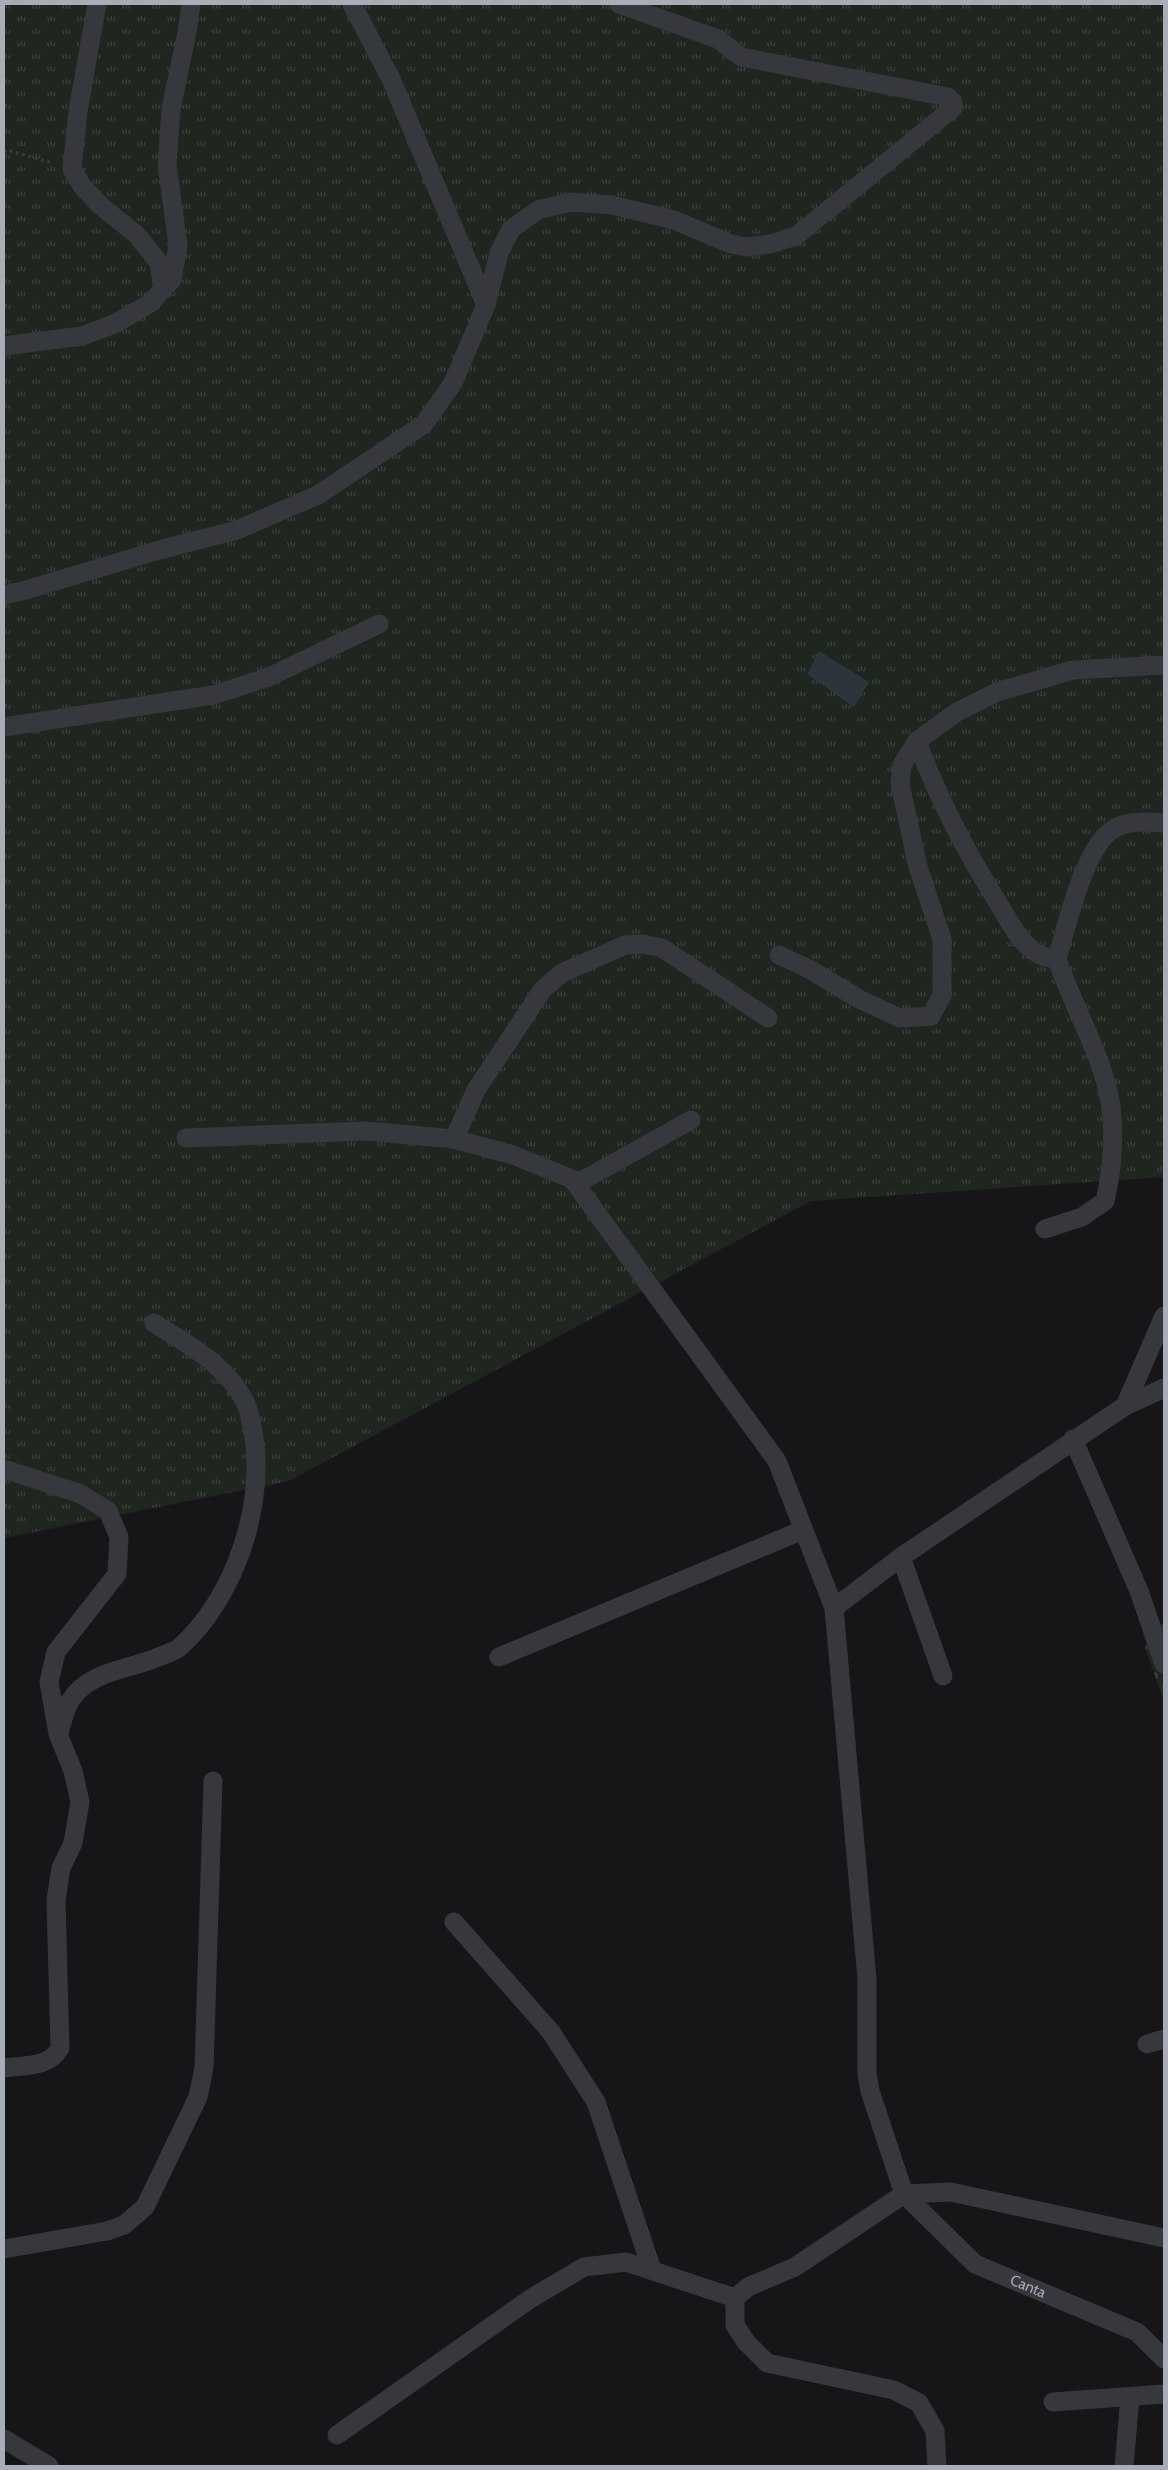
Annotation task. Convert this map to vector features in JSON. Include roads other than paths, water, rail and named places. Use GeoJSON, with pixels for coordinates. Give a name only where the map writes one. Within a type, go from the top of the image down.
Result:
{"type":"FeatureCollection","features":[{"type":"Feature","properties":{"kind":"street"},"geometry":{"type":"LineString","coordinates":[[98,4],[78,111],[72,169],[82,186],[100,205],[138,236],[159,263],[163,290]]}},
{"type":"Feature","properties":{"kind":"street"},"geometry":{"type":"LineString","coordinates":[[4,346],[82,336],[114,324],[149,304],[172,280],[178,246],[167,164],[171,109],[187,32],[190,4]]}},
{"type":"Feature","properties":{"kind":"street"},"geometry":{"type":"LineString","coordinates":[[352,4],[391,79],[486,305]]}},
{"type":"Feature","properties":{"kind":"street"},"geometry":{"type":"LineString","coordinates":[[4,595],[159,550],[237,530],[318,495],[424,424],[454,383],[486,305],[499,253],[511,229],[538,210],[571,202],[612,205],[674,220],[731,244],[746,247],[770,244],[796,236],[953,108],[953,102],[948,97],[741,57],[718,39],[619,4]]}},
{"type":"Feature","properties":{"kind":"street"},"geometry":{"type":"LineString","coordinates":[[4,727],[213,695],[269,677],[379,624]]}},
{"type":"Feature","properties":{"kind":"street"},"geometry":{"type":"LineString","coordinates":[[779,955],[809,969],[859,999],[900,1018],[930,1016],[942,995],[942,939],[918,867],[900,784],[902,764],[917,741],[957,712],[996,692],[1073,670],[1164,665]]}},
{"type":"Feature","properties":{"kind":"street"},"geometry":{"type":"LineString","coordinates":[[917,741],[934,787],[970,857],[1009,921],[1028,947],[1041,957],[1057,960]]}},
{"type":"Feature","properties":{"kind":"street"},"geometry":{"type":"LineString","coordinates":[[1045,1229],[1082,1217],[1105,1201],[1112,1171],[1108,1092],[1090,1040],[1068,991],[1057,960],[1089,857],[1099,840],[1115,828],[1140,821],[1164,823]]}},
{"type":"Feature","properties":{"kind":"street"},"geometry":{"type":"LineString","coordinates":[[454,1138],[476,1090],[544,990],[562,973],[626,945],[643,944],[662,948],[768,1018]]}},
{"type":"Feature","properties":{"kind":"street"},"geometry":{"type":"LineString","coordinates":[[576,1184],[691,1120]]}},
{"type":"Feature","properties":{"kind":"street"},"geometry":{"type":"LineString","coordinates":[[186,1138],[366,1131],[454,1138],[513,1155],[572,1179],[777,1461],[834,1608],[867,1979],[867,2074],[870,2091],[904,2194]]}},
{"type":"Feature","properties":{"kind":"street"},"geometry":{"type":"LineString","coordinates":[[1125,1406],[1164,1316]]}},
{"type":"Feature","properties":{"kind":"street"},"geometry":{"type":"LineString","coordinates":[[58,1734],[70,1702],[84,1685],[109,1672],[148,1661],[178,1649],[199,1628],[231,1575],[251,1516],[257,1470],[254,1436],[247,1404],[218,1365],[154,1323]]}},
{"type":"Feature","properties":{"kind":"street"},"geometry":{"type":"LineString","coordinates":[[834,1608],[901,1557],[1073,1439],[1125,1406],[1164,1388]]}},
{"type":"Feature","properties":{"kind":"street"},"geometry":{"type":"LineString","coordinates":[[1073,1439],[1139,1591],[1164,1664]]}},
{"type":"Feature","properties":{"kind":"street"},"geometry":{"type":"LineString","coordinates":[[4,1469],[81,1494],[108,1511],[119,1536],[118,1574],[56,1652],[49,1682],[58,1734],[73,1771],[80,1802],[73,1844],[61,1868],[56,1900],[60,2048],[55,2057],[47,2062],[4,2068]]}},
{"type":"Feature","properties":{"kind":"street"},"geometry":{"type":"LineString","coordinates":[[499,1657],[803,1530]]}},
{"type":"Feature","properties":{"kind":"street"},"geometry":{"type":"LineString","coordinates":[[901,1557],[943,1676]]}},
{"type":"Feature","properties":{"kind":"street"},"geometry":{"type":"LineString","coordinates":[[4,2250],[107,2231],[124,2225],[145,2207],[198,2097],[204,2068],[213,1781]]}},
{"type":"Feature","properties":{"kind":"street"},"geometry":{"type":"LineString","coordinates":[[454,1922],[552,2032],[596,2102],[652,2270]]}},
{"type":"Feature","properties":{"kind":"street"},"geometry":{"type":"LineString","coordinates":[[937,2466],[935,2431],[919,2403],[894,2390],[767,2363],[746,2342],[735,2325],[735,2298],[748,2287],[795,2267],[904,2194],[951,2192],[1164,2238]]}},
{"type":"Feature","properties":{"kind":"street","name":"Canta"},"geometry":{"type":"LineString","coordinates":[[904,2194],[975,2264],[1137,2332],[1164,2360]]}},
{"type":"Feature","properties":{"kind":"street"},"geometry":{"type":"LineString","coordinates":[[337,2435],[530,2299],[584,2267],[626,2262],[735,2298]]}},
{"type":"Feature","properties":{"kind":"street"},"geometry":{"type":"LineString","coordinates":[[1053,2402],[1164,2394]]}},
{"type":"Feature","properties":{"kind":"street"},"geometry":{"type":"LineString","coordinates":[[1124,2466],[1130,2396]]}},
{"type":"Feature","properties":{"kind":"street"},"geometry":{"type":"LineString","coordinates":[[4,2439],[49,2466]]}}]}
